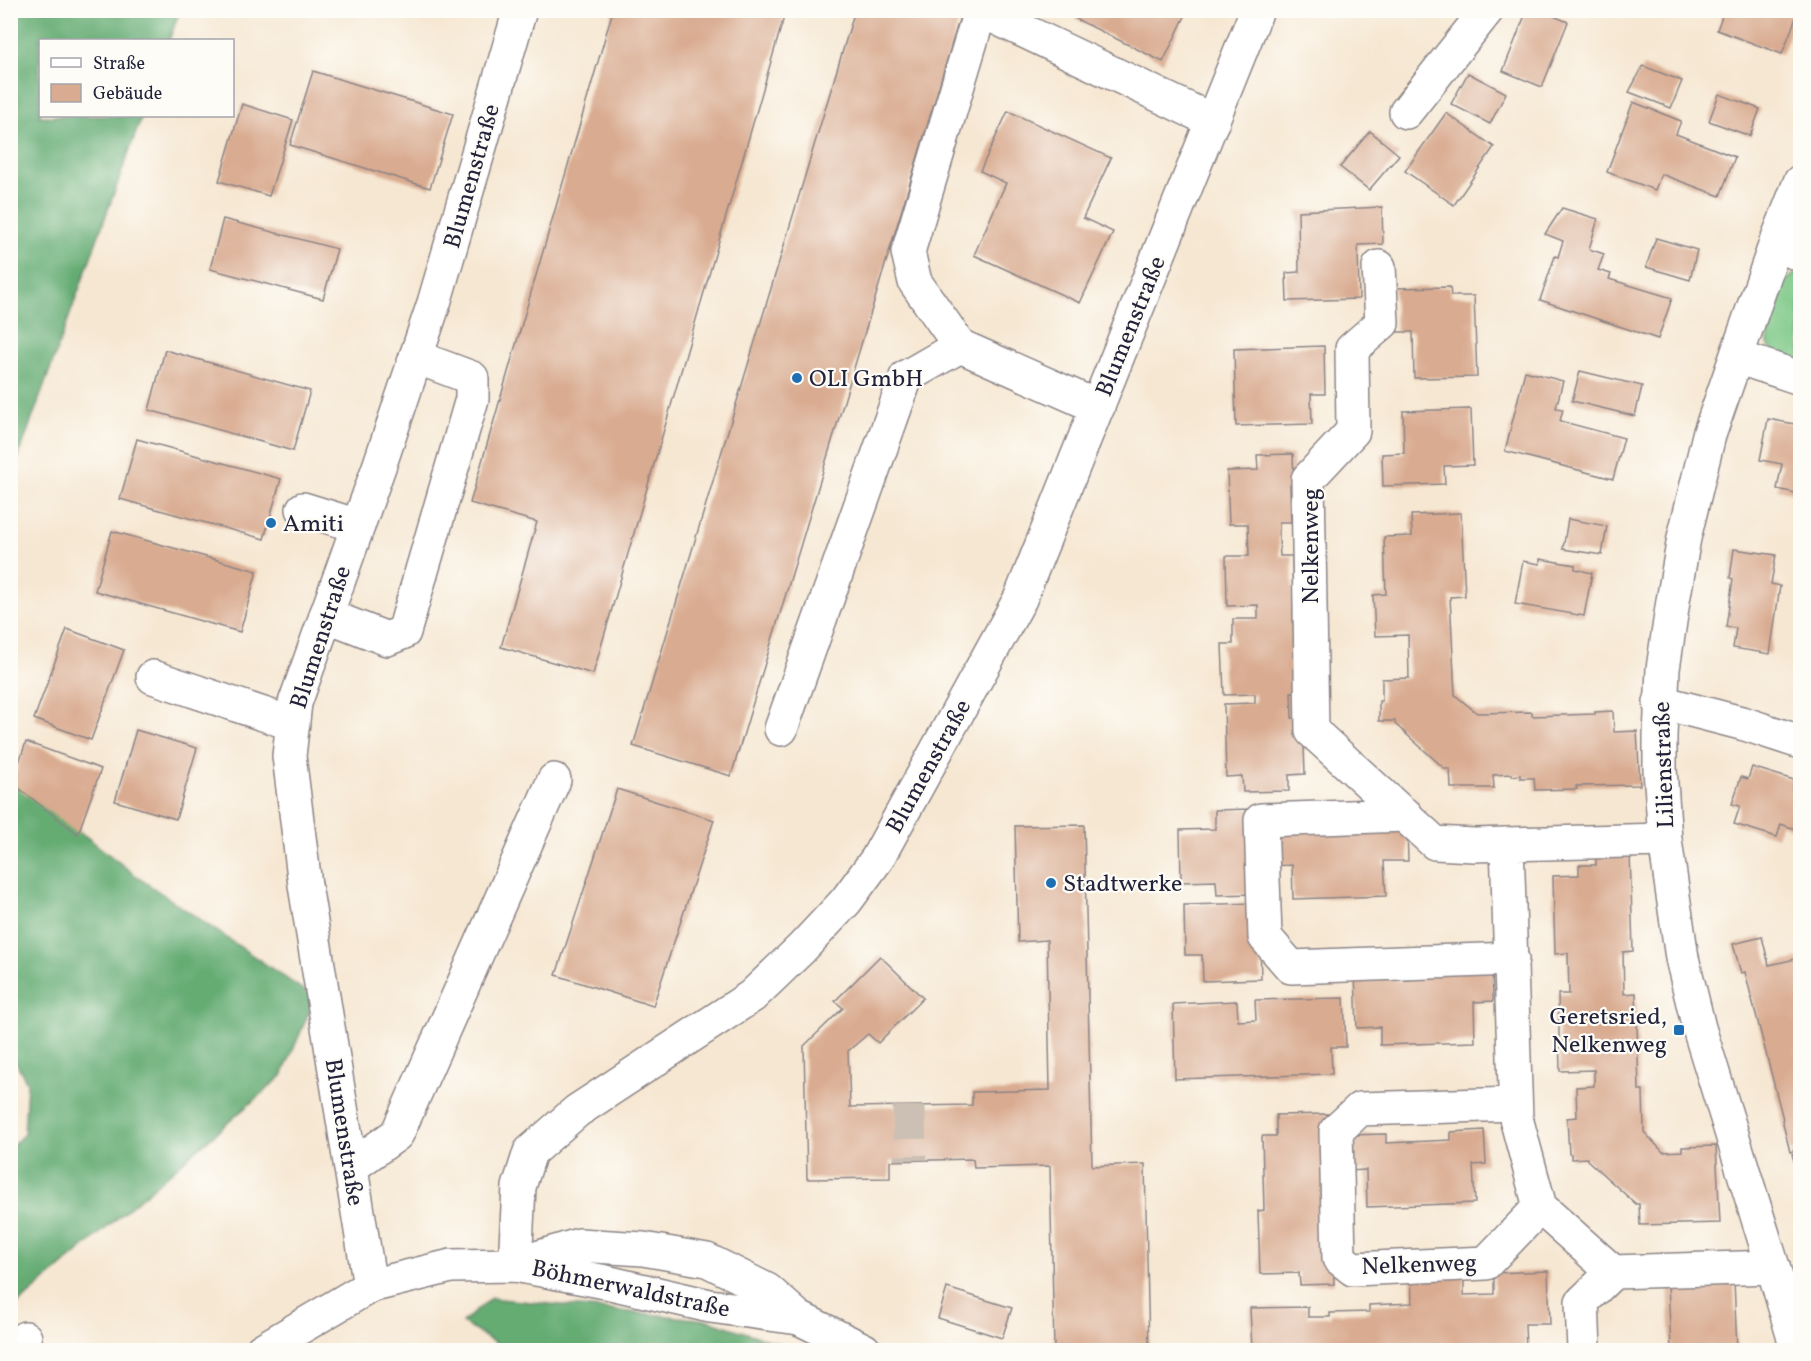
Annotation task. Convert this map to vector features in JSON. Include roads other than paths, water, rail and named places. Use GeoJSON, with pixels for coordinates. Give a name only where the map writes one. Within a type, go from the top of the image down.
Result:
{"type":"FeatureCollection","features":[{"type":"Feature","properties":{"kind":"street","name":"Blumenstraße"},"geometry":{"type":"LineString","coordinates":[[370,1286],[304,885],[289,756],[295,703],[434,303],[520,10]]}},
{"type":"Feature","properties":{"kind":"street","name":"Blumenstraße"},"geometry":{"type":"LineString","coordinates":[[515,1265],[519,1187],[530,1152],[577,1111],[752,996],[846,901],[877,859],[1020,599],[1257,10]]}},
{"type":"Feature","properties":{"kind":"street"},"geometry":{"type":"LineString","coordinates":[[1406,112],[1487,10]]}},
{"type":"Feature","properties":{"kind":"street"},"geometry":{"type":"LineString","coordinates":[[1098,407],[960,346],[915,282],[908,252],[980,11],[1213,121]]}},
{"type":"Feature","properties":{"kind":"street","name":"Lilienstraße"},"geometry":{"type":"LineString","coordinates":[[1796,1350],[1773,1267],[1699,1028],[1682,958],[1665,840],[1659,769],[1660,702],[1684,538],[1709,435],[1737,357],[1788,249],[1800,182]]}},
{"type":"Feature","properties":{"kind":"street","name":"Nelkenweg"},"geometry":{"type":"LineString","coordinates":[[1379,267],[1382,323],[1352,349],[1353,431],[1308,479],[1312,732],[1435,843],[1474,845],[1665,840]]}},
{"type":"Feature","properties":{"kind":"street"},"geometry":{"type":"LineString","coordinates":[[781,729],[906,376],[960,346]]}},
{"type":"Feature","properties":{"kind":"street"},"geometry":{"type":"LineString","coordinates":[[326,615],[387,639],[404,632],[472,399],[472,378],[416,357]]}},
{"type":"Feature","properties":{"kind":"street"},"geometry":{"type":"LineString","coordinates":[[1737,357],[1800,378]]}},
{"type":"Feature","properties":{"kind":"street"},"geometry":{"type":"LineString","coordinates":[[303,509],[358,526]]}},
{"type":"Feature","properties":{"kind":"street"},"geometry":{"type":"LineString","coordinates":[[153,677],[293,724]]}},
{"type":"Feature","properties":{"kind":"street"},"geometry":{"type":"LineString","coordinates":[[1660,702],[1745,724],[1800,742]]}},
{"type":"Feature","properties":{"kind":"street"},"geometry":{"type":"LineString","coordinates":[[351,1167],[397,1134],[554,780]]}},
{"type":"Feature","properties":{"kind":"street"},"geometry":{"type":"LineString","coordinates":[[1406,815],[1261,820],[1265,937],[1291,967],[1512,959]]}},
{"type":"Feature","properties":{"kind":"street"},"geometry":{"type":"LineString","coordinates":[[1507,844],[1516,1118],[1540,1207],[1612,1272]]}},
{"type":"Feature","properties":{"kind":"street","name":"Nelkenweg"},"geometry":{"type":"LineString","coordinates":[[1515,1104],[1360,1109],[1336,1131],[1340,1258],[1353,1269],[1486,1263],[1540,1207]]}},
{"type":"Feature","properties":{"kind":"street","name":"Böhmerwaldstraße"},"geometry":{"type":"LineString","coordinates":[[515,1265],[579,1245],[643,1249],[707,1260],[767,1290],[798,1318],[864,1350]]}},
{"type":"Feature","properties":{"kind":"street"},"geometry":{"type":"LineString","coordinates":[[262,1350],[370,1286],[452,1266],[515,1265]]}},
{"type":"Feature","properties":{"kind":"street","name":"Böhmerwaldstraße"},"geometry":{"type":"LineString","coordinates":[[515,1265],[606,1282],[710,1306],[798,1318]]}},
{"type":"Feature","properties":{"kind":"street"},"geometry":{"type":"LineString","coordinates":[[1584,1350],[1582,1302],[1612,1272],[1773,1267]]}},
{"type":"Feature","properties":{"kind":"tunnel"},"geometry":{"type":"LineString","coordinates":[[909,1106],[910,1160]]}},
{"type":"Feature","properties":{"kind":"place","name":"OLI GmbH"},"geometry":{"type":"Point","coordinates":[797,378]}},
{"type":"Feature","properties":{"kind":"place","name":"Amiti"},"geometry":{"type":"Point","coordinates":[271,523]}},
{"type":"Feature","properties":{"kind":"place","name":"Stadtwerke"},"geometry":{"type":"Point","coordinates":[1051,883]}},
{"type":"Feature","properties":{"kind":"place","name":"Geretsried, Nelkenweg"},"geometry":{"type":"Point","coordinates":[1679,1030]}}]}
